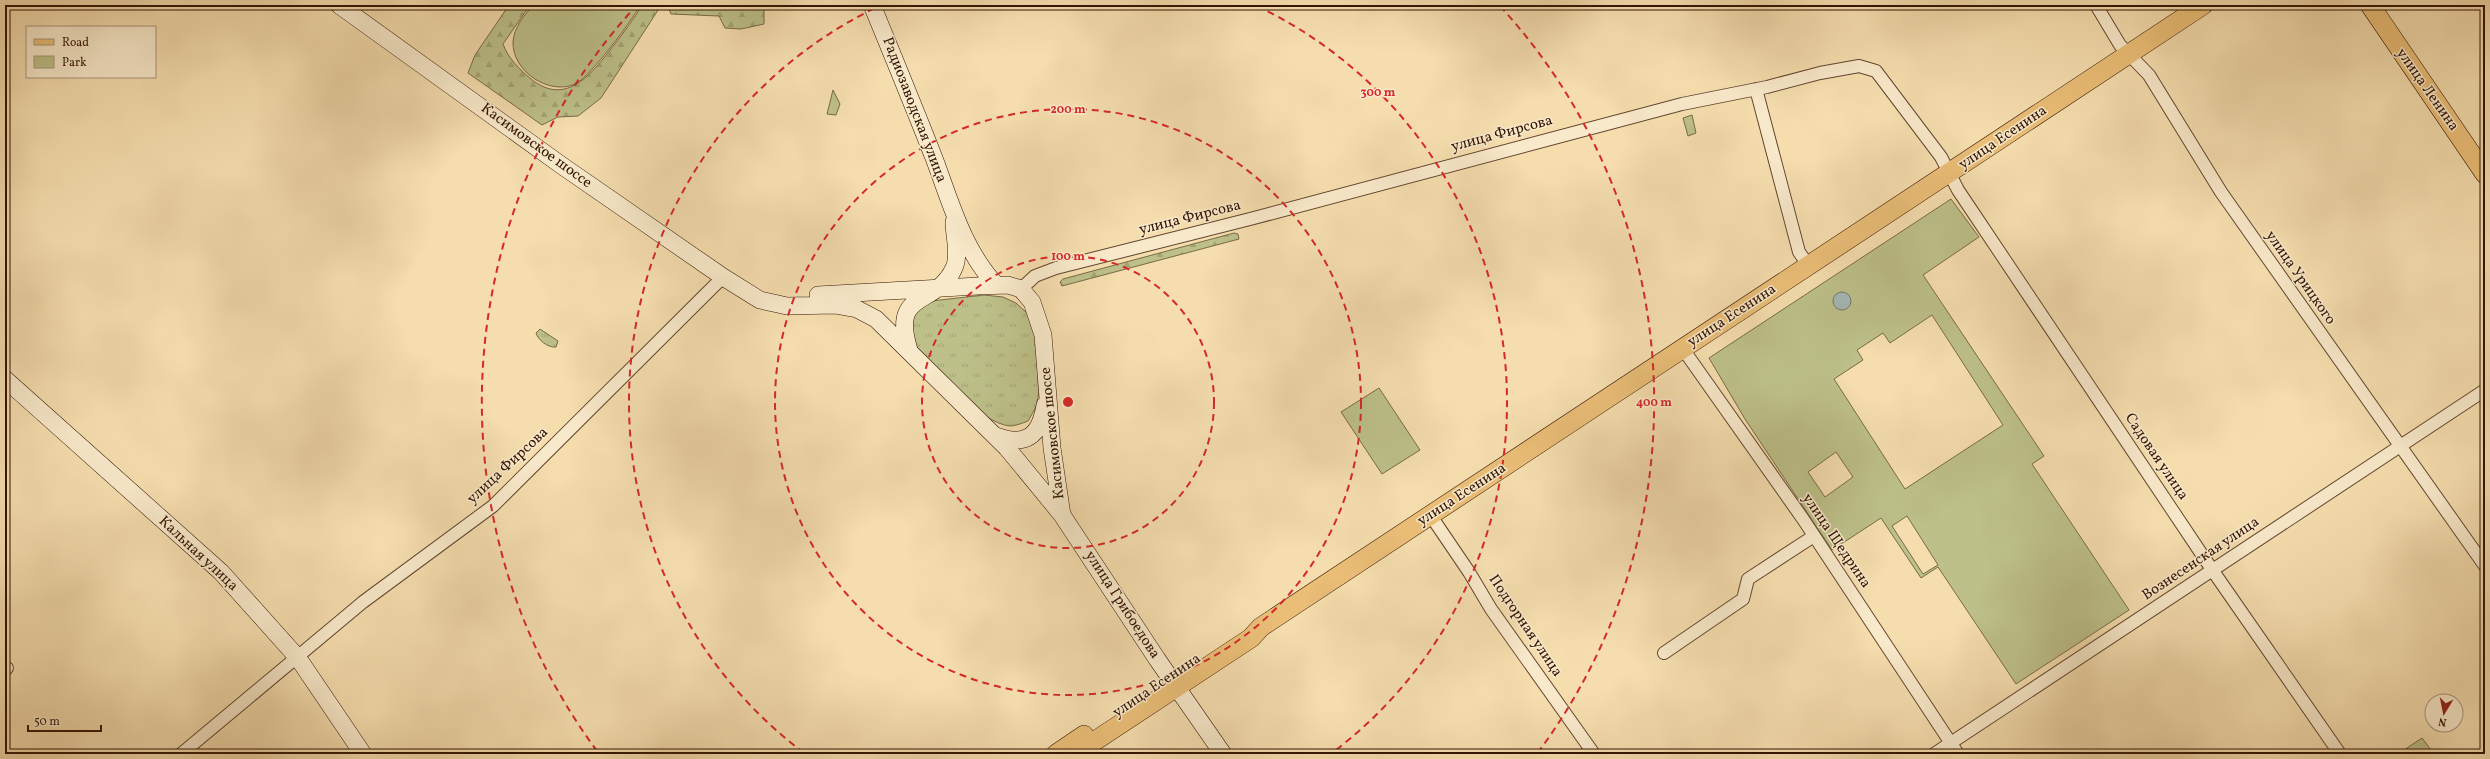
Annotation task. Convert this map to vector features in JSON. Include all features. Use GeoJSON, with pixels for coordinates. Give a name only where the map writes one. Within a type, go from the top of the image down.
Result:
{"type":"FeatureCollection","features":[{"type":"Feature","properties":{"kind":"main road","name":"Касимовское шоссе"},"geometry":{"type":"LineString","coordinates":[[339,5],[728,281],[760,300],[787,306],[835,305],[857,309],[876,319],[1008,442],[1062,515]]}},
{"type":"Feature","properties":{"kind":"main road","name":"Радиозаводская улица"},"geometry":{"type":"LineString","coordinates":[[872,5],[934,160],[954,216]]}},
{"type":"Feature","properties":{"kind":"main road","name":"улица Есенина"},"geometry":{"type":"LineString","coordinates":[[1056,754],[1250,638],[1261,627],[1950,174],[2203,5]]}},
{"type":"Feature","properties":{"kind":"main road","name":"улица Ленина"},"geometry":{"type":"LineString","coordinates":[[2370,5],[2485,174]]}},
{"type":"Feature","properties":{"kind":"main road","name":"улица Ленина"},"geometry":{"type":"LineString","coordinates":[[2383,5],[2485,157]]}},
{"type":"Feature","properties":{"kind":"main road"},"geometry":{"type":"LineString","coordinates":[[954,216],[976,260],[997,286]]}},
{"type":"Feature","properties":{"kind":"main road"},"geometry":{"type":"LineString","coordinates":[[939,288],[955,264],[954,216]]}},
{"type":"Feature","properties":{"kind":"main road","name":"Касимовское шоссе"},"geometry":{"type":"LineString","coordinates":[[728,281],[773,294],[794,296],[939,288],[997,286],[1022,288],[1032,302],[1043,335],[1052,448],[1062,515]]}},
{"type":"Feature","properties":{"kind":"main road","name":"Касимовское шоссе"},"geometry":{"type":"LineString","coordinates":[[910,352],[903,330],[906,314],[917,300],[939,288]]}},
{"type":"Feature","properties":{"kind":"main road","name":"Кальная улица"},"geometry":{"type":"LineString","coordinates":[[5,379],[221,572],[298,658],[364,754]]}},
{"type":"Feature","properties":{"kind":"main road"},"geometry":{"type":"LineString","coordinates":[[1008,442],[1034,433],[1042,420],[1047,391]]}},
{"type":"Feature","properties":{"kind":"main road"},"geometry":{"type":"LineString","coordinates":[[1008,442],[1052,448]]}},
{"type":"Feature","properties":{"kind":"main road","name":"улица Грибоедова"},"geometry":{"type":"LineString","coordinates":[[1062,515],[1223,754]]}},
{"type":"Feature","properties":{"kind":"main road","name":"улица Есенина"},"geometry":{"type":"LineString","coordinates":[[1075,754],[1174,683]]}},
{"type":"Feature","properties":{"kind":"street","name":"улица Урицкого"},"geometry":{"type":"LineString","coordinates":[[2096,5],[2120,45],[2149,75],[2221,192],[2485,566]]}},
{"type":"Feature","properties":{"kind":"street","name":"улица Фирсова"},"geometry":{"type":"LineString","coordinates":[[1022,288],[1036,276],[1056,268],[1250,219],[1682,104],[1859,66],[1876,71],[1922,130],[1950,174]]}},
{"type":"Feature","properties":{"kind":"street"},"geometry":{"type":"LineString","coordinates":[[1756,89],[1799,252],[1809,266]]}},
{"type":"Feature","properties":{"kind":"street","name":"Садовая улица"},"geometry":{"type":"LineString","coordinates":[[1950,174],[1958,190],[2213,571],[2340,754]]}},
{"type":"Feature","properties":{"kind":"street","name":"улица Фирсова"},"geometry":{"type":"LineString","coordinates":[[181,754],[298,658],[362,602],[493,506],[728,281]]}},
{"type":"Feature","properties":{"kind":"street","name":"улица Щедрина"},"geometry":{"type":"LineString","coordinates":[[1683,349],[1814,536],[1958,754]]}},
{"type":"Feature","properties":{"kind":"street","name":"Вознесенская улица"},"geometry":{"type":"LineString","coordinates":[[1934,754],[2485,390]]}},
{"type":"Feature","properties":{"kind":"street","name":"Подгорная улица"},"geometry":{"type":"LineString","coordinates":[[1431,516],[1469,572],[1491,609],[1594,754]]}},
{"type":"Feature","properties":{"kind":"street"},"geometry":{"type":"LineString","coordinates":[[1664,653],[1743,599],[1748,579],[1814,536]]}},
{"type":"Feature","properties":{"kind":"green space"},"geometry":{"type":"Polygon","coordinates":[[[509,5],[530,5],[503,44],[508,54],[518,67],[531,79],[544,87],[556,90],[568,88],[578,83],[588,75],[614,45],[642,5],[764,5],[764,24],[741,29],[725,28],[719,16],[671,14],[669,9],[660,7],[601,98],[578,116],[558,117],[542,125],[468,73],[475,55],[509,5]]]}},
{"type":"Feature","properties":{"kind":"green space"},"geometry":{"type":"Polygon","coordinates":[[[533,5],[640,5],[611,47],[583,78],[577,83],[556,87],[535,79],[526,72],[514,53],[513,42],[515,31],[526,13],[533,5]]]}},
{"type":"Feature","properties":{"kind":"green space"},"geometry":{"type":"Polygon","coordinates":[[[833,90],[840,104],[836,115],[827,114],[833,90]]]}},
{"type":"Feature","properties":{"kind":"green space"},"geometry":{"type":"Polygon","coordinates":[[[1692,115],[1696,133],[1688,136],[1683,118],[1692,115]]]}},
{"type":"Feature","properties":{"kind":"green space"},"geometry":{"type":"Polygon","coordinates":[[[1951,199],[1979,237],[1923,275],[2044,456],[2032,464],[2129,610],[2016,684],[1938,567],[1921,578],[1881,518],[1832,550],[1745,419],[1709,358],[1951,199]],[[1932,315],[1890,343],[1883,333],[1857,350],[1863,360],[1834,379],[1905,489],[2003,425],[1932,315]],[[1836,452],[1808,472],[1825,497],[1853,477],[1836,452]],[[1907,516],[1892,526],[1923,574],[1938,565],[1907,516]]]}},
{"type":"Feature","properties":{"kind":"green space"},"geometry":{"type":"Polygon","coordinates":[[[1234,233],[1238,234],[1239,239],[1062,286],[1060,282],[1063,279],[1234,233]]]}},
{"type":"Feature","properties":{"kind":"green space"},"geometry":{"type":"Polygon","coordinates":[[[984,295],[1003,297],[1016,303],[1027,313],[1035,330],[1039,392],[1036,407],[1028,421],[1017,425],[1010,426],[998,423],[985,416],[972,406],[916,349],[910,339],[912,316],[931,301],[984,295]]]}},
{"type":"Feature","properties":{"kind":"green space"},"geometry":{"type":"Polygon","coordinates":[[[540,329],[558,341],[556,347],[547,345],[539,338],[536,333],[540,329]]]}},
{"type":"Feature","properties":{"kind":"green space"},"geometry":{"type":"Polygon","coordinates":[[[1379,388],[1420,450],[1382,474],[1341,412],[1379,388]]]}},
{"type":"Feature","properties":{"kind":"green space"},"geometry":{"type":"Polygon","coordinates":[[[2422,738],[2434,754],[2398,754],[2422,738]]]}},
{"type":"Feature","properties":{"kind":"shaded area"},"geometry":{"type":"Polygon","coordinates":[[[1842,292],[1848,295],[1851,301],[1848,307],[1842,310],[1836,307],[1833,301],[1836,295],[1842,292]]]}}]}
